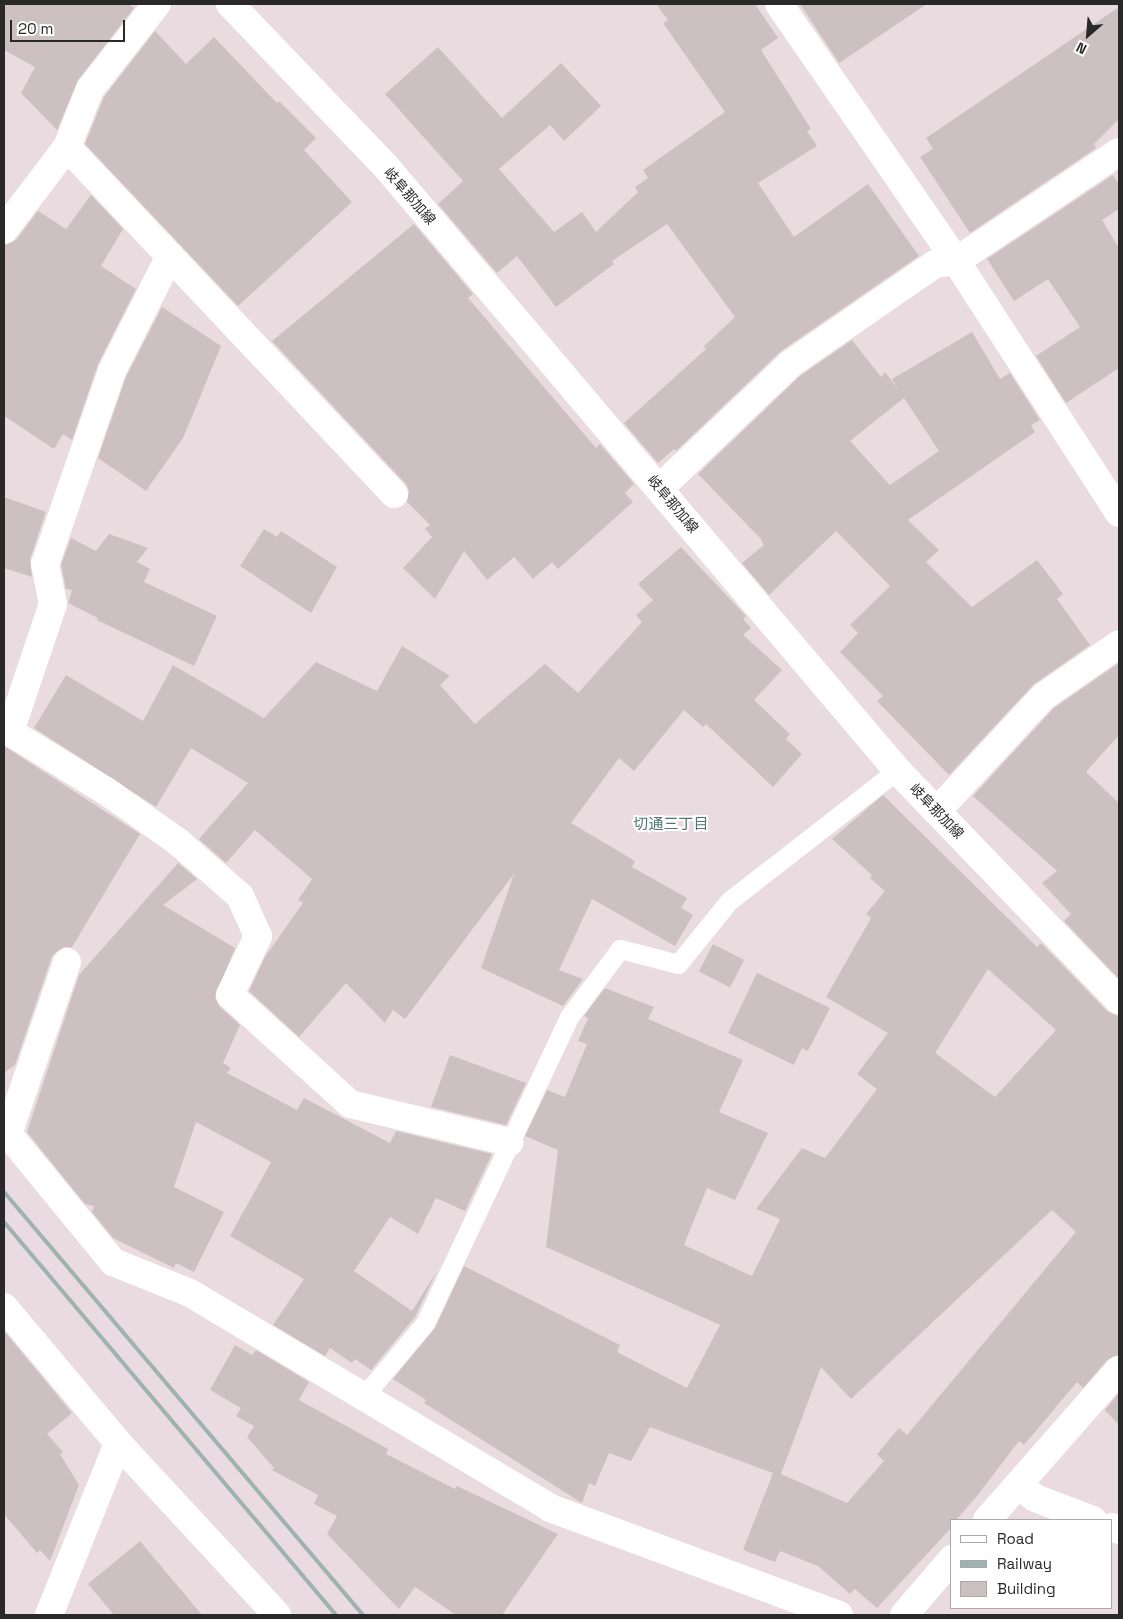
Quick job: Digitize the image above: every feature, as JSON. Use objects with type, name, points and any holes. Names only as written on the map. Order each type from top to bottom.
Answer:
[{"type":"street","points":[[4,230],[67,147],[90,89],[157,4]]},
{"type":"street","name":"岐阜那加線","points":[[230,4],[388,169],[897,770],[1119,1000]]},
{"type":"street","points":[[780,4],[956,261],[1119,513]]},
{"type":"street","points":[[67,147],[394,494]]},
{"type":"street","points":[[660,488],[790,364],[935,264],[956,261],[1119,152]]},
{"type":"street","points":[[170,256],[112,371],[45,564],[53,604],[10,732],[106,791],[177,841],[240,896],[258,936],[230,995],[350,1104],[510,1142]]},
{"type":"street","points":[[937,811],[1044,696],[1119,644]]},
{"type":"street","points":[[67,962],[8,1134],[113,1262],[190,1293],[550,1508],[839,1615]]},
{"type":"street","points":[[4,1307],[118,1443],[277,1615]]},
{"type":"street","points":[[988,1519],[1119,1370]]},
{"type":"street","points":[[50,1615],[118,1443]]},
{"type":"street","points":[[1018,1485],[1035,1498],[1091,1519]]},
{"type":"street","points":[[904,1615],[950,1562]]},
{"type":"lane","points":[[363,1398],[425,1323],[569,1017],[620,949],[678,964],[729,901],[897,770]]},
{"type":"building","points":[[4,4],[129,4],[134,8],[78,80],[57,130],[21,93],[35,67],[4,50]]},
{"type":"building","points":[[656,4],[755,4],[778,38],[761,50],[811,129],[807,131],[817,146],[758,183],[794,237],[868,184],[919,256],[781,351],[676,451],[674,449],[658,463],[624,423],[706,349],[704,346],[735,317],[667,224],[612,261],[614,264],[556,307],[517,256],[497,273],[438,204],[463,181],[385,94],[438,47],[502,118],[561,63],[601,106],[564,141],[550,125],[499,169],[554,232],[582,212],[596,232],[638,192],[635,187],[648,178],[643,170],[725,112],[663,23],[668,20]]},
{"type":"building","points":[[800,4],[927,4],[839,63]]},
{"type":"building","points":[[1119,7],[1119,119],[1094,144],[1096,148],[970,233],[920,157],[933,149],[926,138]]},
{"type":"building","points":[[155,31],[186,64],[214,37],[277,103],[279,101],[316,138],[304,150],[352,202],[238,306],[85,144],[104,97]]},
{"type":"building","points":[[1113,175],[1119,185],[1119,209],[1102,220],[1119,248],[1119,368],[1066,403],[1036,356],[1080,327],[1048,279],[1014,301],[987,259]]},
{"type":"building","points":[[91,195],[123,229],[101,266],[136,289],[98,364],[72,440],[63,434],[54,449],[4,416],[4,245],[16,240],[38,211],[66,229]]},
{"type":"building","points":[[414,224],[473,294],[468,298],[596,448],[600,444],[634,484],[625,493],[633,502],[558,569],[552,562],[533,579],[514,557],[487,580],[464,551],[435,599],[403,568],[432,537],[425,529],[430,525],[407,502],[409,491],[406,484],[272,341]]},
{"type":"building","points":[[162,307],[221,346],[183,438],[146,491],[98,458],[126,377]]},
{"type":"building","points":[[972,332],[1000,379],[1010,373],[1040,420],[1031,425],[1035,432],[908,520],[939,550],[926,562],[972,607],[1037,560],[1063,594],[1057,599],[1090,645],[1033,685],[949,775],[877,701],[883,696],[840,652],[858,633],[850,625],[890,586],[836,531],[769,595],[742,563],[764,545],[760,538],[698,474],[800,376],[852,340],[881,377],[885,372],[898,389],[892,379]],"holes":[[[904,398],[939,451],[890,485],[850,441]]]},
{"type":"building","points":[[4,497],[46,512],[30,559],[32,577],[4,568]]},
{"type":"building","points":[[264,529],[277,537],[281,531],[337,567],[311,613],[240,566]]},
{"type":"building","points":[[109,534],[148,548],[137,562],[150,569],[144,582],[217,616],[194,666],[97,620],[98,618],[68,603],[72,590],[66,589],[61,565],[71,538],[96,551]]},
{"type":"building","points":[[681,547],[746,616],[743,619],[751,628],[743,635],[782,670],[754,700],[790,734],[786,739],[802,754],[773,787],[706,724],[703,727],[684,710],[634,771],[619,758],[571,823],[635,861],[632,867],[687,898],[681,908],[693,915],[675,946],[592,899],[559,970],[583,979],[563,1006],[481,968],[514,874],[405,1019],[393,1010],[385,1023],[346,983],[299,1037],[249,991],[265,957],[303,903],[298,900],[312,879],[255,830],[226,863],[199,839],[248,783],[191,748],[156,807],[34,728],[66,675],[143,721],[173,665],[264,718],[316,662],[377,691],[402,646],[450,676],[440,685],[475,724],[545,664],[578,693],[642,622],[636,615],[653,600],[638,584]]},
{"type":"building","points":[[1119,663],[1119,735],[1086,772],[1119,803],[1119,979],[1064,921],[1071,914],[1042,883],[1057,871],[973,796],[1054,708]]},
{"type":"building","points":[[4,746],[140,834],[72,947],[64,947],[52,956],[15,1065],[4,1073]]},
{"type":"building","points":[[883,795],[1037,947],[1041,943],[1108,1012],[1119,1016],[1119,1355],[1107,1360],[1083,1388],[1077,1382],[1024,1445],[1019,1441],[957,1519],[950,1519],[950,1529],[877,1608],[855,1589],[850,1594],[818,1566],[780,1551],[775,1562],[743,1550],[773,1473],[650,1427],[631,1461],[609,1453],[595,1486],[589,1483],[582,1503],[424,1403],[426,1400],[393,1379],[435,1328],[464,1266],[620,1345],[617,1352],[687,1388],[720,1325],[546,1247],[558,1150],[525,1136],[547,1090],[565,1097],[587,1044],[578,1041],[588,1018],[584,1016],[605,988],[654,1007],[648,1019],[743,1060],[719,1112],[768,1133],[735,1200],[707,1188],[684,1245],[752,1276],[780,1219],[756,1209],[802,1148],[825,1158],[877,1089],[857,1074],[888,1033],[826,997],[871,918],[866,914],[885,891],[870,878],[872,875],[832,839]],"holes":[[[988,969],[1056,1030],[995,1097],[935,1053]],[[1052,1210],[1076,1232],[907,1435],[899,1428],[877,1454],[884,1461],[847,1503],[781,1474],[821,1367],[851,1399]]]},
{"type":"building","points":[[178,863],[197,879],[163,905],[235,948],[215,997],[220,1007],[240,1025],[223,1063],[231,1068],[227,1073],[297,1110],[304,1098],[390,1143],[396,1131],[492,1154],[465,1211],[436,1198],[418,1234],[390,1217],[354,1271],[412,1311],[437,1271],[415,1317],[371,1370],[355,1359],[352,1363],[330,1348],[325,1356],[273,1325],[304,1279],[230,1236],[271,1162],[196,1122],[174,1187],[224,1212],[194,1272],[176,1263],[174,1268],[113,1238],[92,1212],[94,1206],[85,1204],[27,1132],[79,975]]},
{"type":"building","points":[[713,944],[744,960],[730,988],[699,972]]},
{"type":"building","points":[[757,973],[830,1008],[808,1051],[802,1048],[794,1065],[728,1033]]},
{"type":"building","points":[[450,1055],[526,1083],[506,1125],[431,1107]]},
{"type":"building","points":[[4,1331],[72,1413],[47,1434],[63,1452],[60,1454],[79,1485],[50,1561],[40,1550],[37,1553],[4,1514]]},
{"type":"building","points":[[235,1345],[252,1355],[256,1350],[309,1382],[299,1400],[388,1449],[386,1454],[455,1489],[457,1486],[558,1534],[502,1615],[456,1615],[415,1587],[399,1609],[327,1534],[337,1516],[314,1504],[318,1495],[272,1470],[274,1468],[247,1437],[254,1426],[236,1416],[241,1408],[210,1390]]},
{"type":"building","points":[[1119,1393],[1119,1425],[1105,1410]]},
{"type":"building","points":[[140,1541],[202,1615],[114,1615],[88,1584]]},
{"type":"railway","points":[[4,1192],[363,1615]]},
{"type":"railway","points":[[4,1222],[336,1615]]},
{"type":"district","name":"切通三丁目","points":[[671,824]]}]
